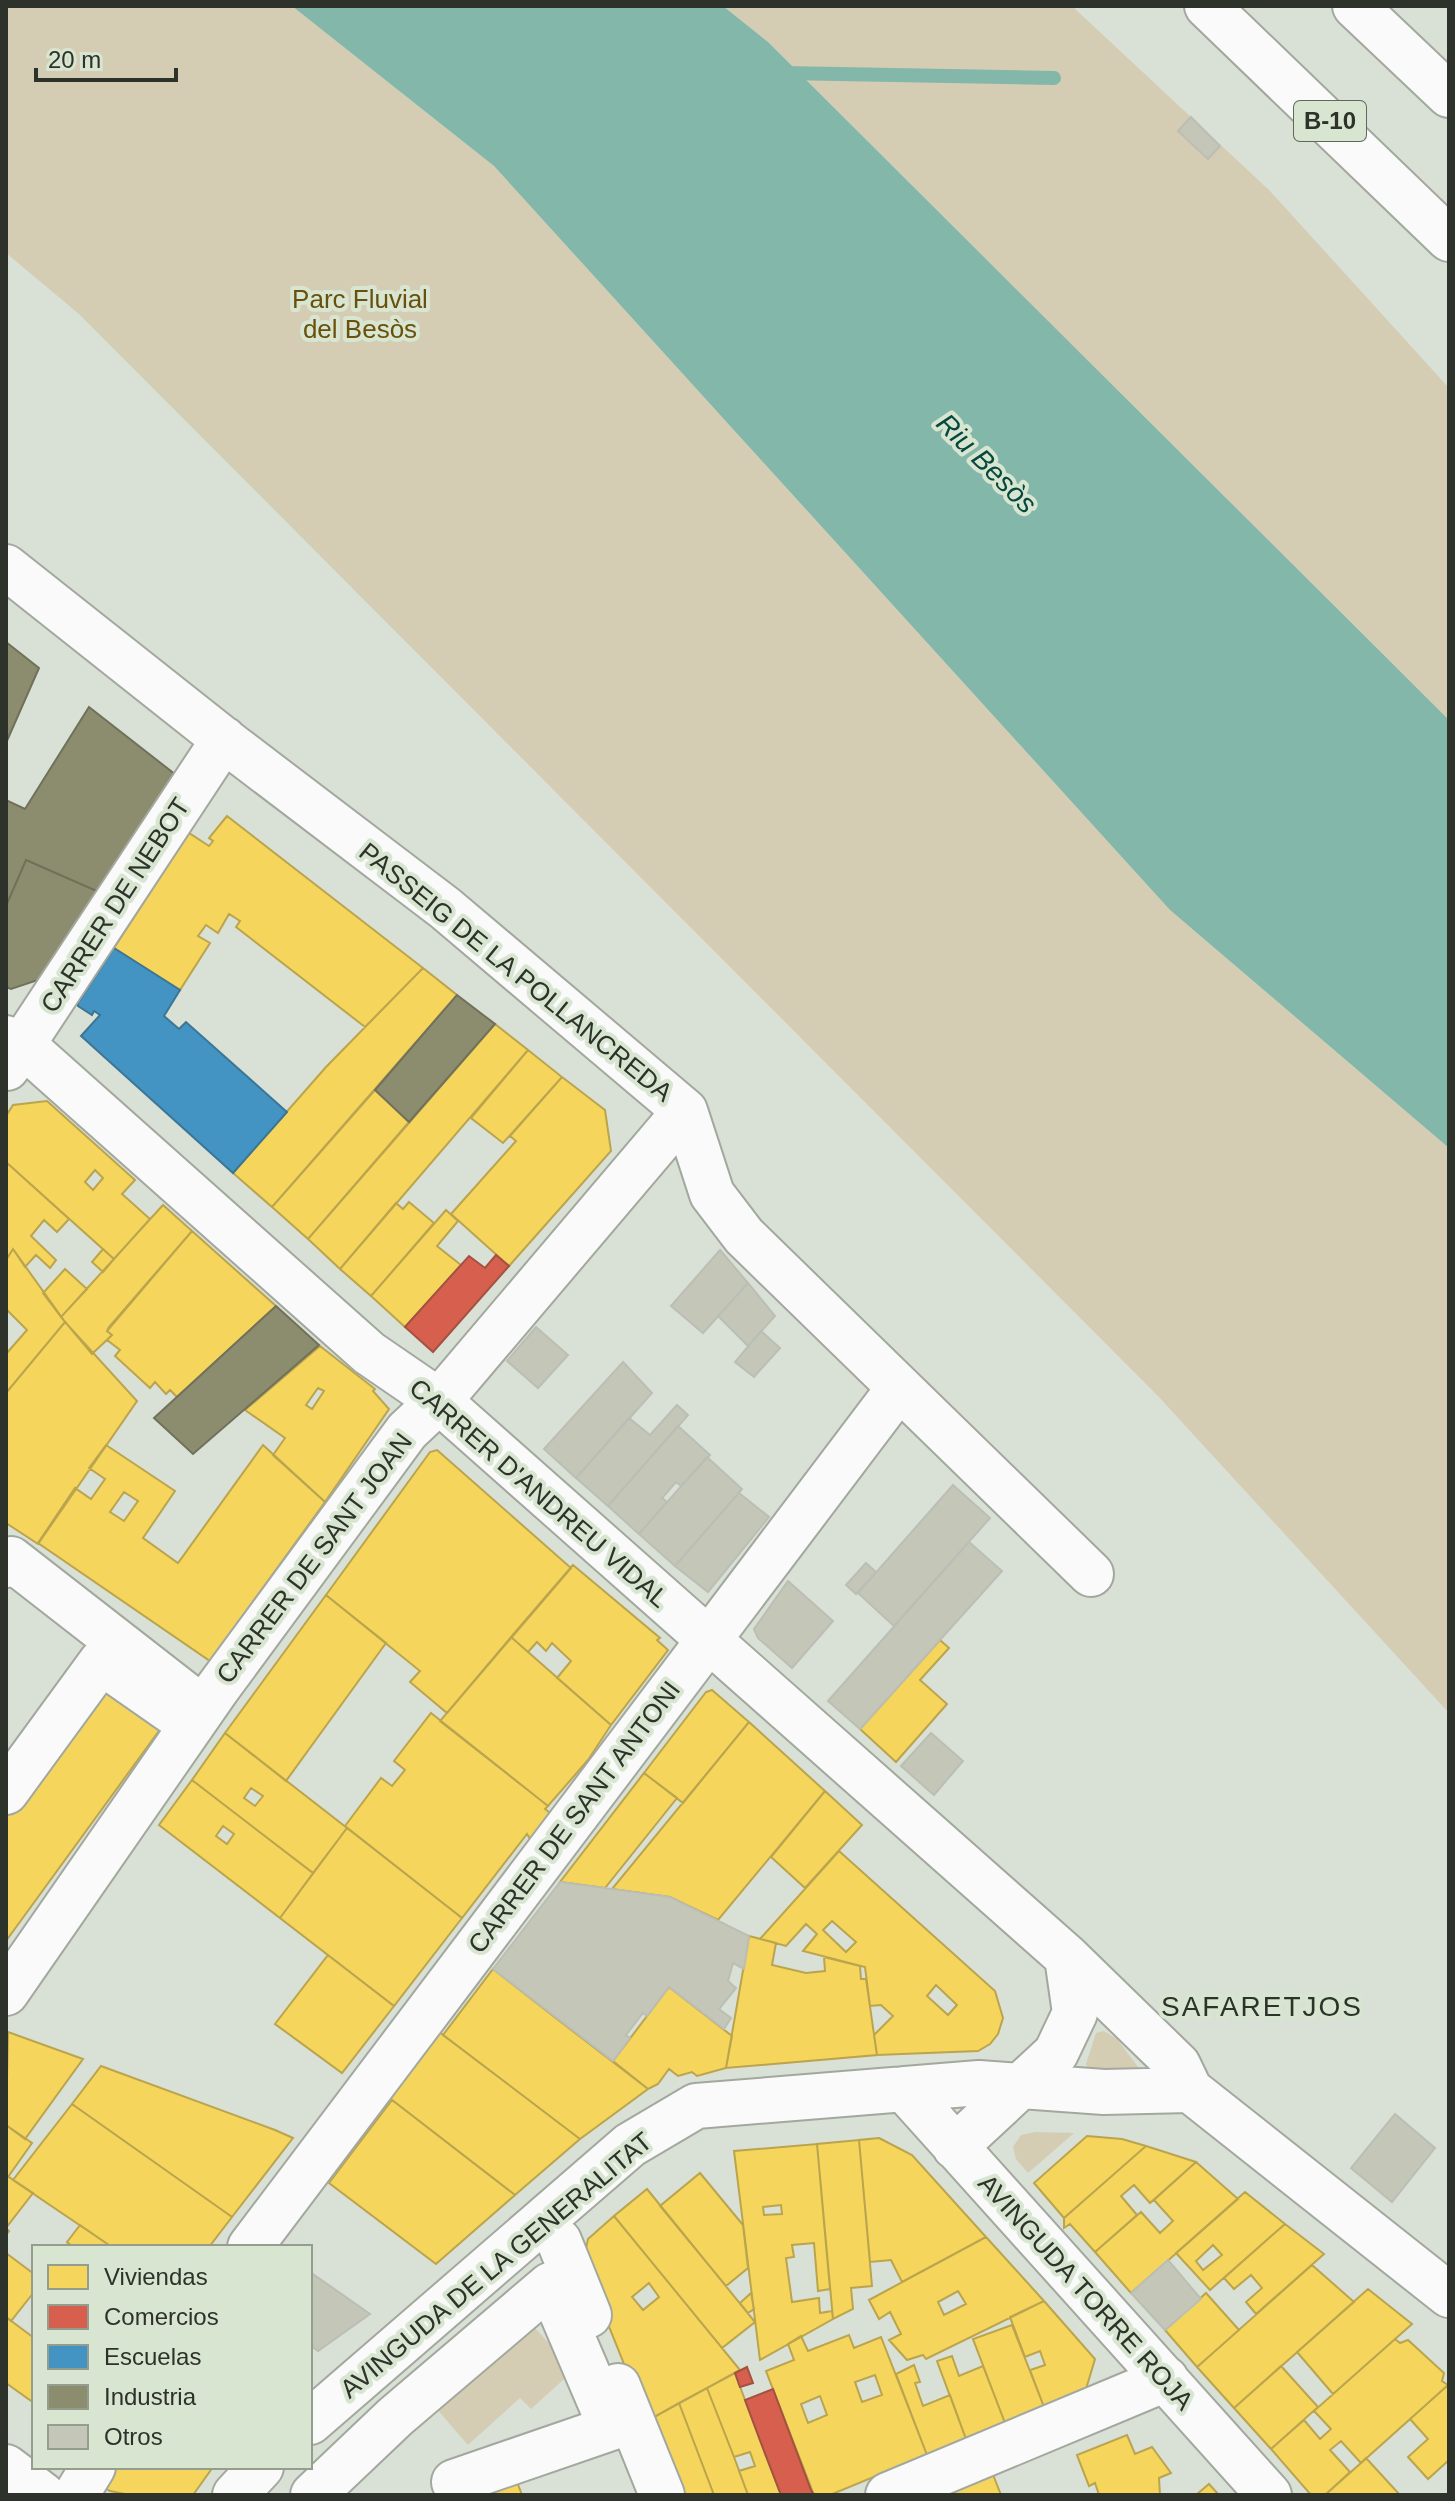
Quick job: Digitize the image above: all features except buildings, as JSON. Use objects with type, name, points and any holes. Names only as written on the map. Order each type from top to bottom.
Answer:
[{"type":"main road","name":"B-10","points":[[1207,6],[1348,138],[1449,239]]},
{"type":"main road","points":[[1355,6],[1449,95]]},
{"type":"main road","name":"PASSEIG DE LA POLLANCREDA","points":[[6,567],[445,908],[685,1111],[712,1194],[744,1236],[1091,1574]]},
{"type":"main road","name":"CARRER DE NEBOT","points":[[12,1051],[224,739]]},
{"type":"main road","name":"CARRER D'ANDREU VIDAL","points":[[12,1051],[369,1353],[439,1401],[1067,1957],[1178,2065],[1190,2090]]},
{"type":"main road","name":"CARRER DE SANT JOAN","points":[[6,1993],[217,1689],[407,1431],[439,1401],[685,1111]]},
{"type":"main road","name":"CARRER DE SANT ANTONI","points":[[251,2245],[299,2178],[899,1388]]},
{"type":"main road","points":[[6,1535],[217,1689]]},
{"type":"main road","points":[[6,1565],[11,1559],[187,1696],[174,1713],[101,1662],[6,1792]]},
{"type":"main road","points":[[955,2147],[1056,2053],[1075,2013],[1067,1957]]},
{"type":"main road","name":"AVINGUDA DE LA GENERALITAT","points":[[312,2420],[630,2145],[696,2106],[979,2083],[1104,2092],[1190,2090]]},
{"type":"main road","name":"AVINGUDA TORRE ROJA","points":[[904,2089],[1269,2495]]},
{"type":"main road","points":[[1190,2090],[1449,2295]]},
{"type":"main road","points":[[559,2241],[662,2495]]},
{"type":"main road","points":[[313,2495],[395,2417],[550,2285],[611,2428],[454,2482],[460,2495]]},
{"type":"main road","points":[[888,2495],[1166,2379]]},
{"type":"main road","points":[[6,2467],[43,2495]]},
{"type":"main road","points":[[76,2495],[92,2469]]},
{"type":"main road","points":[[235,2495],[259,2469]]},
{"type":"green space","name":"Parc Fluvial del Besòs","points":[[6,6],[292,6],[494,166],[1170,910],[1449,1148],[1449,1713],[1158,1396],[79,314],[6,253]]},
{"type":"green space","points":[[723,6],[1072,6],[1270,191],[1449,388],[1449,720],[768,42]]},
{"type":"green space","points":[[1104,2031],[1117,2039],[1144,2075],[1090,2071],[1086,2064],[1096,2033]]},
{"type":"green space","points":[[1035,2132],[1074,2133],[1028,2173],[1016,2159],[1013,2147],[1021,2135]]},
{"type":"green space","points":[[530,2322],[573,2371],[531,2409],[520,2398],[468,2445],[435,2407]]},
{"type":"water","name":"Riu Besòs","points":[[292,6],[723,6],[768,42],[1449,720],[1449,1148],[1170,910],[494,166]]},
{"type":"waterway","points":[[783,73],[1054,78]]},
{"type":"district","name":"SAFARETJOS","points":[[1262,2006]]}]
